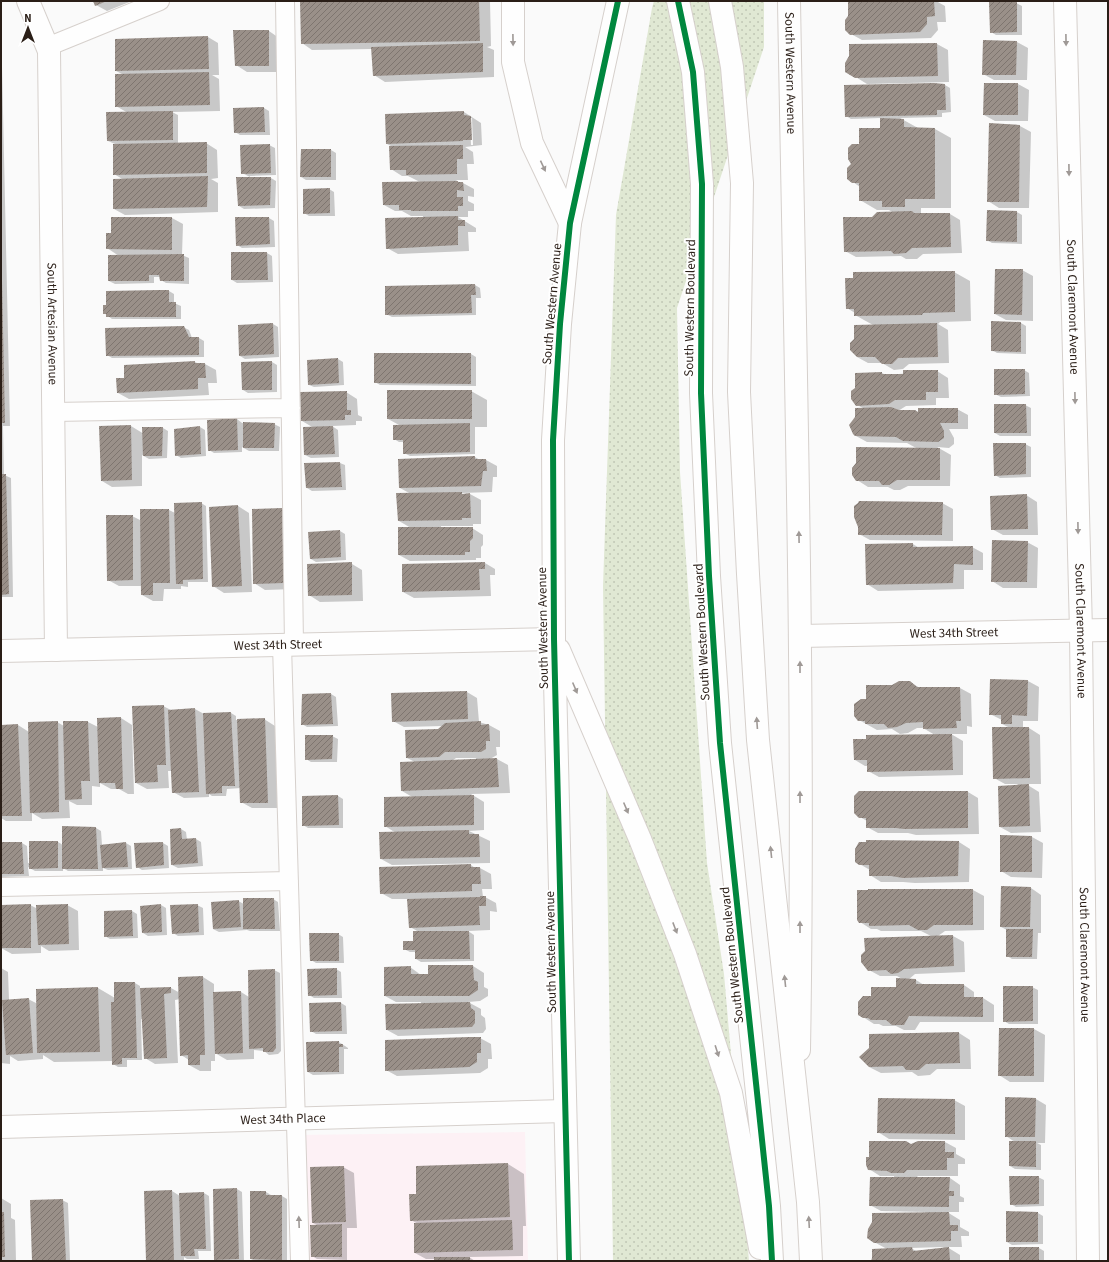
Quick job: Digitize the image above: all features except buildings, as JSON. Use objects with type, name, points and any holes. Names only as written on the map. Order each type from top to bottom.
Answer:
[{"type":"street","name":"South Artesian Avenue","points":[[28,1],[48,51],[56,650]]},
{"type":"street","points":[[513,1],[514,62],[532,143],[570,223]]},
{"type":"street","name":"South Western Avenue","points":[[569,1261],[554,639],[553,440],[560,324],[570,223],[618,1]]},
{"type":"street","name":"South Western Boulevard","points":[[678,1],[693,72],[702,184],[700,393],[709,576],[720,743],[769,1206],[772,1261]]},
{"type":"street","points":[[720,1],[732,67],[742,183],[739,392],[758,740],[808,1202],[811,1261]]},
{"type":"street","name":"South Western Avenue","points":[[789,1],[800,636],[800,964],[798,1106]]},
{"type":"street","name":"South Claremont Avenue","points":[[1065,1],[1080,631],[1088,1261]]},
{"type":"street","name":"West 34th Street","points":[[800,636],[1108,630]]},
{"type":"street","points":[[554,639],[640,839],[685,954],[731,1093],[763,1261]]},
{"type":"street","name":"West 34th Street","points":[[1,651],[554,639]]},
{"type":"street","name":"West 34th Place","points":[[1,1127],[566,1111]]},
{"type":"lane","points":[[47,46],[160,1]]},
{"type":"lane","points":[[285,1],[291,408],[288,645],[289,881],[300,1261]]},
{"type":"lane","points":[[53,412],[291,408]]},
{"type":"lane","points":[[1,887],[289,881]]},
{"type":"shaded area","points":[[525,1132],[528,1261],[299,1261],[297,1135]]},
{"type":"green space","points":[[654,1],[764,1],[764,47],[677,308],[680,472],[707,863],[724,974],[749,1261],[613,1261],[603,586],[616,215]]},
{"type":"cycle path","points":[[569,1261],[554,639],[553,440],[560,324],[570,223],[618,1]]},
{"type":"cycle path","points":[[678,1],[693,72],[702,184],[701,393],[709,576],[720,743],[769,1206],[772,1261]]}]
